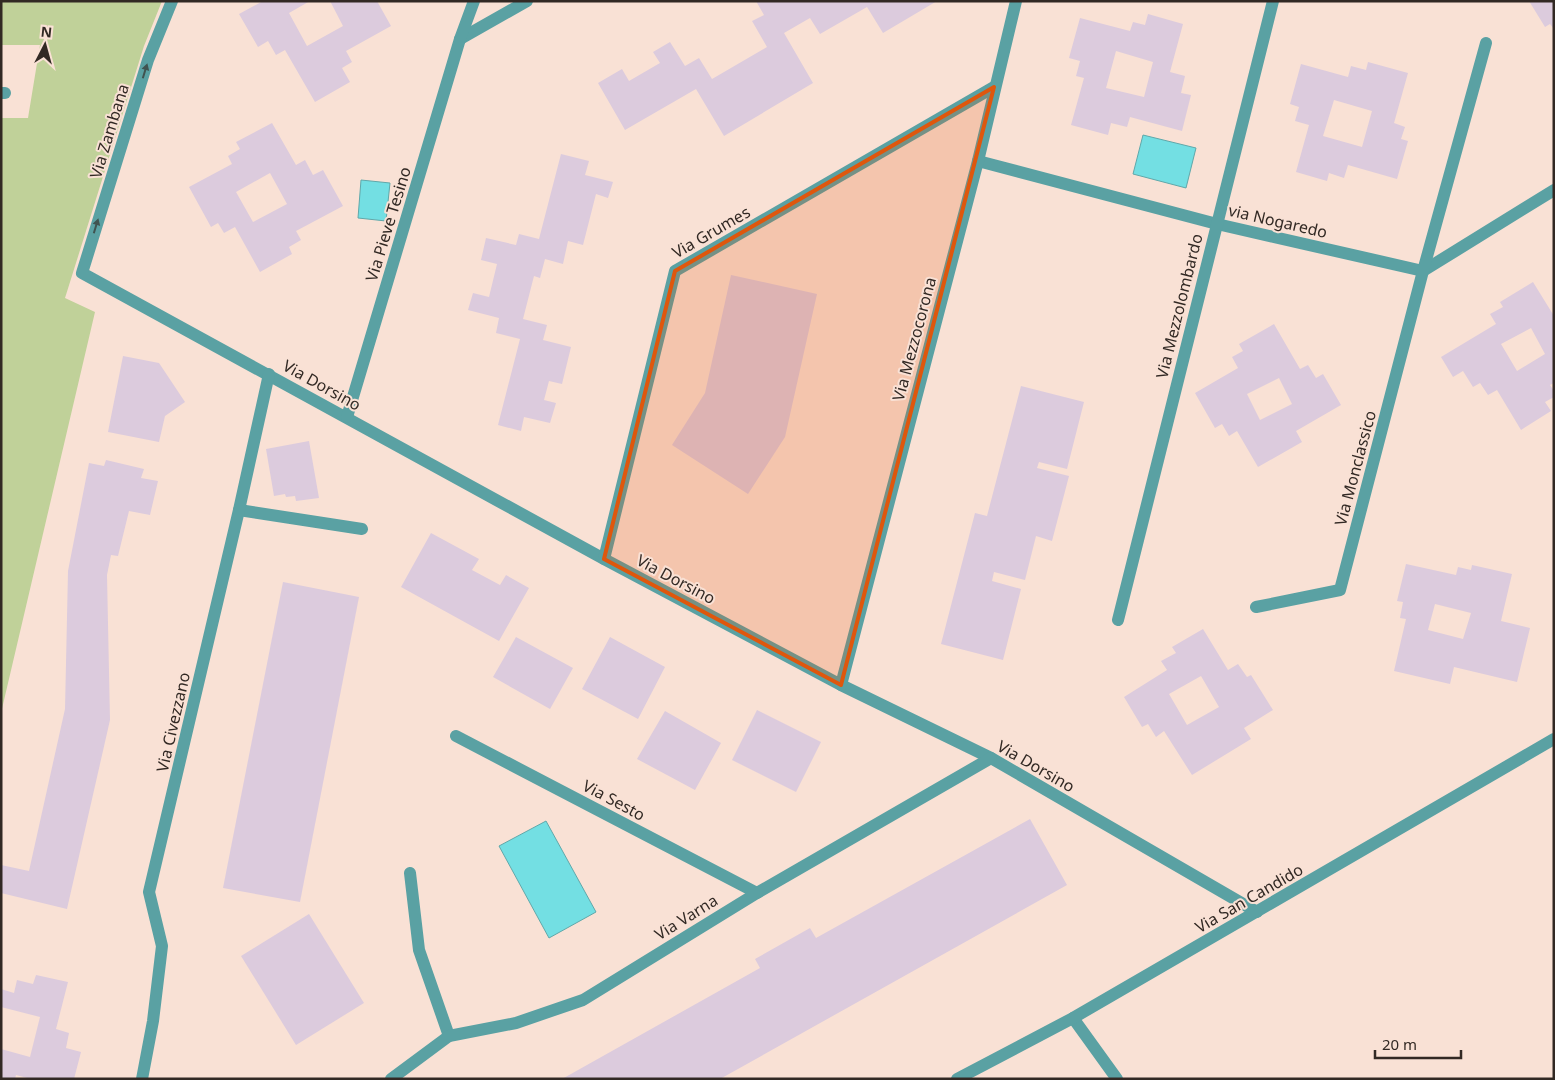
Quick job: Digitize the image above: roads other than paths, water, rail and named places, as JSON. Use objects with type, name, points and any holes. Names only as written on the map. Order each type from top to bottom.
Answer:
[{"type":"street","name":"Via Zambana","points":[[82,273],[148,60],[172,1]]},
{"type":"street","name":"Via Pieve Tesino","points":[[347,417],[460,39],[474,1]]},
{"type":"street","points":[[460,39],[527,1]]},
{"type":"street","name":"Via Mezzocorona","points":[[841,685],[978,161],[994,87],[1016,1]]},
{"type":"street","name":"Via Mezzolombardo","points":[[1118,620],[1273,1]]},
{"type":"street","points":[[1423,271],[1486,43]]},
{"type":"street","name":"Via Grumes","points":[[604,559],[675,271],[994,87]]},
{"type":"street","name":"via Nogaredo","points":[[978,161],[1217,224],[1423,271]]},
{"type":"street","points":[[1423,271],[1554,190]]},
{"type":"street","name":"Via Monclassico","points":[[1256,607],[1340,590],[1423,271]]},
{"type":"street","name":"Via Dorsino","points":[[82,273],[604,559],[841,685],[991,758],[1257,912]]},
{"type":"street","name":"Via Civezzano","points":[[142,1079],[153,1021],[162,946],[149,892],[269,374]]},
{"type":"street","points":[[239,510],[362,528]]},
{"type":"street","name":"Via Sesto","points":[[456,736],[757,893]]},
{"type":"street","name":"Via San Candido","points":[[957,1079],[1073,1018],[1554,739]]},
{"type":"street","name":"Via Varna","points":[[391,1079],[449,1036],[516,1023],[583,1000],[757,893],[991,758]]},
{"type":"street","points":[[410,873],[419,950],[449,1036]]},
{"type":"street","points":[[1073,1018],[1117,1079]]},
{"type":"water","points":[[1143,135],[1196,148],[1186,188],[1133,174]]},
{"type":"water","points":[[361,180],[390,183],[386,221],[358,218]]},
{"type":"water","points":[[546,821],[596,912],[549,938],[499,846]]}]
